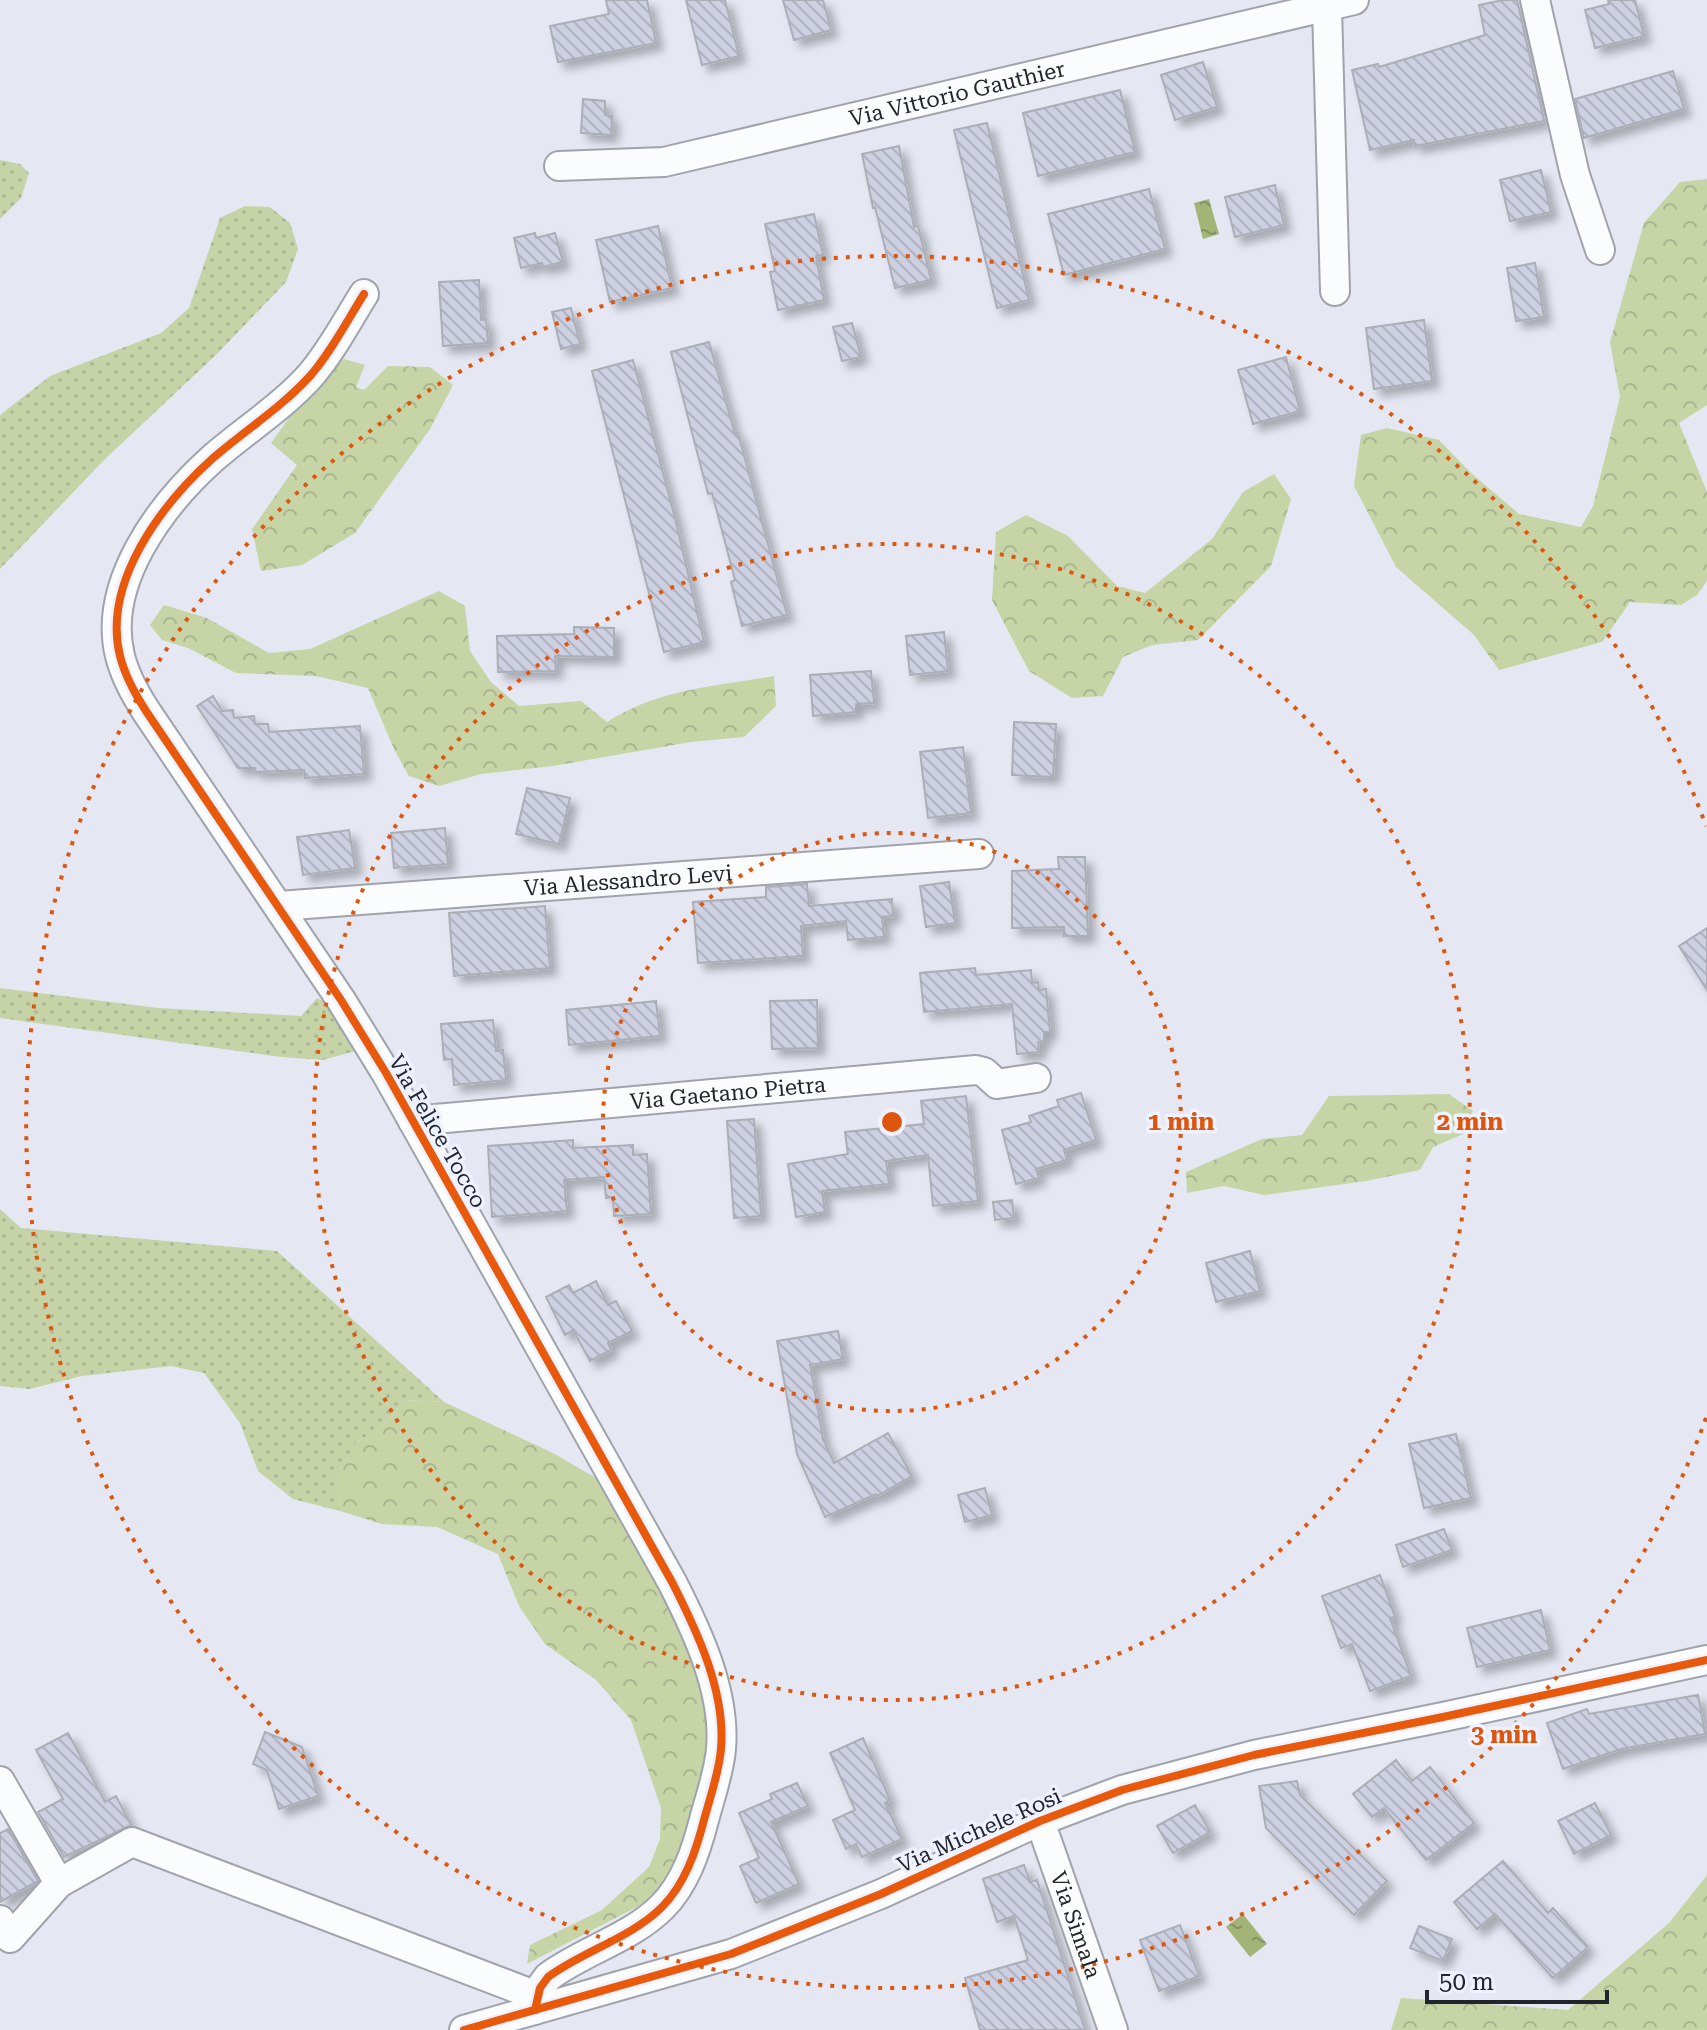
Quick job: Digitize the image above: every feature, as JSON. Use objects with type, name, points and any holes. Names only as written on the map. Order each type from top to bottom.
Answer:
[{"type":"street","points":[[1535,0],[1575,175],[1600,250]]},
{"type":"street","points":[[1335,291],[1340,4]]},
{"type":"street","name":"Via Vittorio Gauthier","points":[[559,166],[664,162],[1340,4]]},
{"type":"street","name":"Via Felice Tocco","points":[[364,294],[310,375],[212,459],[173,500],[142,546],[126,582],[118,612],[120,656],[134,692],[356,1023],[676,1591],[704,1654],[720,1715],[722,1741],[719,1766],[697,1846],[676,1890],[662,1907],[644,1921],[553,1974],[544,1982],[536,2003]]},
{"type":"street","name":"Via Alessandro Levi","points":[[279,906],[979,854]]},
{"type":"street","name":"Via Gaetano Pietra","points":[[413,1121],[976,1070],[984,1072],[995,1083],[1036,1078]]},
{"type":"street","name":"Via Michele Rosi","points":[[464,2030],[536,2003],[731,1954],[881,1894],[1040,1821],[1122,1790],[1254,1755],[1707,1660]]},
{"type":"street","points":[[0,1781],[59,1883]]},
{"type":"street","name":"Via Simala","points":[[1040,1821],[1113,2030]]},
{"type":"street","points":[[0,1920],[10,1938],[59,1883],[132,1842],[536,2003]]},
{"type":"shaded area","points":[[0,160],[20,164],[29,173],[21,198],[0,219]]},
{"type":"shaded area","points":[[245,206],[270,207],[290,223],[298,249],[286,282],[218,353],[104,460],[0,569],[0,415],[50,376],[161,333],[189,308],[220,218]]},
{"type":"shaded area","points":[[0,988],[158,1008],[301,1016],[317,998],[343,1011],[355,1051],[323,1060],[281,1057],[0,1018]]},
{"type":"shaded area","points":[[0,1209],[21,1228],[277,1251],[444,1402],[405,1400],[386,1423],[356,1443],[336,1481],[340,1511],[293,1499],[258,1471],[240,1423],[204,1373],[171,1366],[82,1376],[30,1389],[0,1386]]},
{"type":"green space","points":[[1707,179],[1707,405],[1679,423],[1707,492],[1707,581],[1697,595],[1681,605],[1630,602],[1602,642],[1499,670],[1474,635],[1396,567],[1354,486],[1361,435],[1387,428],[1439,440],[1471,473],[1519,514],[1581,527],[1593,506],[1620,397],[1610,342],[1644,223],[1680,182]]},
{"type":"green space","points":[[344,359],[365,365],[356,387],[364,390],[388,366],[430,367],[453,385],[430,429],[355,533],[302,565],[261,571],[252,529],[297,465],[271,443],[319,376]]},
{"type":"green space","points":[[1274,474],[1291,499],[1271,566],[1198,640],[1152,645],[1123,657],[1103,696],[1072,698],[1029,671],[992,600],[996,532],[1026,515],[1068,536],[1117,586],[1145,593],[1212,539],[1243,492]]},
{"type":"green space","points":[[439,591],[465,606],[470,651],[491,682],[519,706],[581,701],[607,722],[646,702],[667,696],[774,676],[776,706],[744,737],[691,742],[553,766],[481,774],[439,786],[409,776],[368,688],[316,676],[236,673],[188,648],[162,640],[150,625],[164,605],[207,618],[269,653],[310,649]]},
{"type":"green space","points":[[1449,1094],[1473,1111],[1463,1134],[1433,1147],[1420,1170],[1264,1195],[1224,1186],[1187,1193],[1186,1172],[1262,1139],[1302,1135],[1329,1096]]},
{"type":"green space","points":[[405,1400],[444,1402],[553,1453],[596,1478],[614,1494],[696,1641],[718,1744],[679,1871],[656,1897],[527,1964],[530,1945],[602,1910],[649,1867],[660,1839],[661,1808],[631,1720],[596,1680],[545,1644],[519,1606],[498,1554],[437,1527],[382,1524],[340,1511],[336,1481],[356,1443],[386,1423]]},
{"type":"green space","points":[[1707,1875],[1707,2030],[1391,2030],[1401,1998],[1568,2010],[1669,1923]]},
{"type":"water","points":[[1209,199],[1219,234],[1203,239],[1194,203]]},
{"type":"water","points":[[1243,1914],[1267,1944],[1250,1957],[1226,1927]]},
{"type":"building","points":[[606,0],[647,0],[656,43],[558,62],[550,26],[609,14]]},
{"type":"building","points":[[686,0],[725,0],[739,56],[702,65]]},
{"type":"building","points":[[783,0],[823,0],[831,30],[794,40]]},
{"type":"building","points":[[1517,0],[1544,121],[1415,146],[1414,140],[1370,150],[1352,70],[1378,64],[1379,67],[1485,35],[1479,5]]},
{"type":"building","points":[[1608,0],[1635,0],[1644,36],[1595,48],[1585,10],[1609,4]]},
{"type":"building","points":[[1203,62],[1217,107],[1175,120],[1161,75]]},
{"type":"building","points":[[1673,71],[1684,109],[1584,138],[1575,99]]},
{"type":"building","points":[[1120,90],[1135,152],[1038,176],[1023,113]]},
{"type":"building","points":[[583,99],[605,101],[605,115],[612,116],[611,135],[581,133]]},
{"type":"building","points":[[987,123],[1029,300],[997,308],[954,130]]},
{"type":"building","points":[[899,146],[914,227],[918,226],[931,280],[895,288],[862,154]]},
{"type":"building","points":[[1541,170],[1551,212],[1510,221],[1500,180]]},
{"type":"building","points":[[1275,185],[1284,225],[1235,237],[1225,197]]},
{"type":"building","points":[[1149,189],[1165,249],[1064,275],[1048,214]]},
{"type":"building","points":[[814,214],[823,255],[816,256],[824,300],[778,310],[770,272],[775,271],[765,224]]},
{"type":"building","points":[[658,226],[672,288],[610,302],[596,240]]},
{"type":"building","points":[[535,233],[536,238],[555,233],[563,262],[521,268],[514,238]]},
{"type":"building","points":[[1535,263],[1544,317],[1516,321],[1507,268]]},
{"type":"building","points":[[479,280],[481,320],[486,320],[488,343],[443,346],[439,282]]},
{"type":"building","points":[[571,308],[580,344],[561,349],[552,312]]},
{"type":"building","points":[[1424,320],[1432,381],[1374,389],[1366,328]]},
{"type":"building","points":[[852,323],[861,357],[842,361],[833,327]]},
{"type":"building","points":[[709,342],[735,434],[738,433],[787,615],[742,626],[731,582],[735,580],[712,493],[708,494],[671,352]]},
{"type":"building","points":[[1286,357],[1300,411],[1253,424],[1238,370]]},
{"type":"building","points":[[633,360],[704,642],[664,652],[592,371]]},
{"type":"building","points":[[574,627],[614,628],[614,657],[555,656],[556,671],[498,672],[497,636],[574,634]]},
{"type":"building","points":[[944,632],[948,671],[910,675],[906,636]]},
{"type":"building","points":[[871,671],[874,703],[856,704],[856,712],[813,716],[810,675]]},
{"type":"building","points":[[213,696],[222,711],[233,710],[234,718],[254,716],[255,724],[268,724],[269,732],[360,726],[364,774],[305,778],[304,770],[256,772],[255,768],[238,768],[197,706]]},
{"type":"building","points":[[1014,722],[1056,724],[1053,777],[1012,775]]},
{"type":"building","points":[[963,747],[971,813],[928,818],[920,752]]},
{"type":"building","points":[[527,788],[570,798],[559,844],[516,834]]},
{"type":"building","points":[[445,828],[448,864],[394,868],[391,833]]},
{"type":"building","points":[[349,830],[355,868],[303,875],[297,837]]},
{"type":"building","points":[[1058,857],[1085,857],[1088,936],[1064,936],[1064,927],[1012,928],[1012,871],[1059,869]]},
{"type":"building","points":[[949,882],[955,923],[926,927],[920,886]]},
{"type":"building","points":[[807,884],[809,906],[892,899],[893,916],[882,917],[884,937],[848,940],[846,921],[801,926],[803,956],[698,963],[693,902],[766,897],[766,887]]},
{"type":"building","points":[[545,906],[550,968],[454,976],[449,913]]},
{"type":"building","points":[[1707,928],[1707,990],[1679,946]]},
{"type":"building","points":[[975,968],[976,975],[1031,970],[1032,983],[1038,982],[1039,990],[1046,989],[1050,1032],[1044,1032],[1044,1041],[1038,1042],[1039,1052],[1017,1054],[1012,1004],[924,1012],[920,973]]},
{"type":"building","points":[[817,1000],[818,1048],[772,1049],[770,1001]]},
{"type":"building","points":[[656,1001],[660,1036],[569,1045],[566,1010]]},
{"type":"building","points":[[493,1020],[496,1051],[503,1050],[506,1080],[454,1085],[452,1059],[444,1060],[441,1024]]},
{"type":"building","points":[[1081,1093],[1096,1140],[1064,1150],[1067,1160],[1036,1169],[1039,1178],[1016,1184],[1002,1130],[1031,1122],[1029,1116],[1059,1106],[1057,1100]]},
{"type":"building","points":[[966,1096],[978,1201],[933,1206],[928,1155],[886,1161],[889,1184],[822,1191],[825,1212],[796,1217],[788,1164],[848,1154],[845,1132],[924,1124],[921,1101]]},
{"type":"building","points":[[754,1119],[761,1216],[734,1218],[727,1121]]},
{"type":"building","points":[[573,1140],[573,1148],[633,1145],[633,1155],[647,1154],[651,1214],[614,1216],[613,1197],[606,1198],[604,1177],[564,1180],[567,1211],[492,1217],[488,1146]]},
{"type":"building","points":[[1012,1200],[1014,1218],[995,1220],[993,1202]]},
{"type":"building","points":[[1250,1251],[1260,1291],[1216,1302],[1206,1263]]},
{"type":"building","points":[[596,1281],[608,1305],[616,1301],[632,1331],[608,1343],[611,1350],[590,1361],[573,1330],[565,1335],[546,1297],[569,1285],[573,1293]]},
{"type":"building","points":[[838,1331],[843,1359],[810,1365],[823,1439],[834,1463],[888,1433],[912,1476],[877,1496],[825,1517],[797,1454],[777,1341]]},
{"type":"building","points":[[1456,1434],[1471,1498],[1424,1508],[1409,1444]]},
{"type":"building","points":[[985,1488],[992,1515],[965,1522],[958,1495]]},
{"type":"building","points":[[1444,1529],[1452,1550],[1403,1567],[1396,1545]]},
{"type":"building","points":[[1380,1575],[1395,1617],[1390,1618],[1411,1676],[1370,1691],[1352,1644],[1341,1648],[1322,1596]]},
{"type":"building","points":[[1541,1610],[1550,1650],[1477,1667],[1467,1628]]},
{"type":"building","points":[[1698,1695],[1705,1734],[1621,1749],[1563,1769],[1547,1723],[1587,1709],[1589,1714]]},
{"type":"building","points":[[265,1732],[302,1747],[318,1796],[279,1809],[267,1770],[253,1764]]},
{"type":"building","points":[[68,1733],[105,1802],[116,1796],[131,1825],[64,1857],[38,1812],[63,1799],[36,1750]]},
{"type":"building","points":[[863,1738],[890,1800],[885,1803],[902,1839],[862,1857],[856,1844],[846,1849],[833,1820],[855,1810],[830,1753]]},
{"type":"building","points":[[1396,1760],[1412,1781],[1430,1767],[1474,1823],[1426,1860],[1384,1808],[1372,1817],[1353,1794]]},
{"type":"building","points":[[1297,1781],[1300,1795],[1387,1881],[1354,1915],[1266,1828],[1259,1786]]},
{"type":"building","points":[[797,1783],[808,1806],[771,1822],[799,1884],[756,1903],[740,1866],[759,1858],[739,1813],[772,1799],[770,1794]]},
{"type":"building","points":[[1595,1803],[1611,1835],[1574,1854],[1558,1821]]},
{"type":"building","points":[[1195,1805],[1210,1832],[1173,1853],[1157,1826]]},
{"type":"building","points":[[8,1829],[38,1881],[0,1902],[0,1833]]},
{"type":"building","points":[[1503,1861],[1548,1913],[1553,1908],[1588,1947],[1553,1978],[1495,1914],[1477,1929],[1454,1902]]},
{"type":"building","points":[[1024,1865],[1030,1882],[1037,1880],[1085,2030],[980,2030],[965,1978],[1028,1960],[1014,1916],[997,1922],[983,1879]]},
{"type":"building","points":[[1180,1925],[1199,1976],[1159,1991],[1140,1940]]},
{"type":"building","points":[[1419,1926],[1452,1939],[1443,1961],[1410,1948]]},
{"type":"cycle path","points":[[364,294],[332,347],[310,376],[275,409],[212,459],[156,522],[128,574],[120,601],[117,628],[122,663],[138,698],[341,1000],[386,1073],[672,1582],[708,1662],[719,1706],[721,1749],[714,1785],[689,1866],[670,1898],[650,1918],[548,1977],[540,1988],[535,2010]]},
{"type":"cycle path","points":[[464,2030],[731,1954],[881,1894],[1040,1821],[1122,1790],[1254,1755],[1707,1660]]}]
